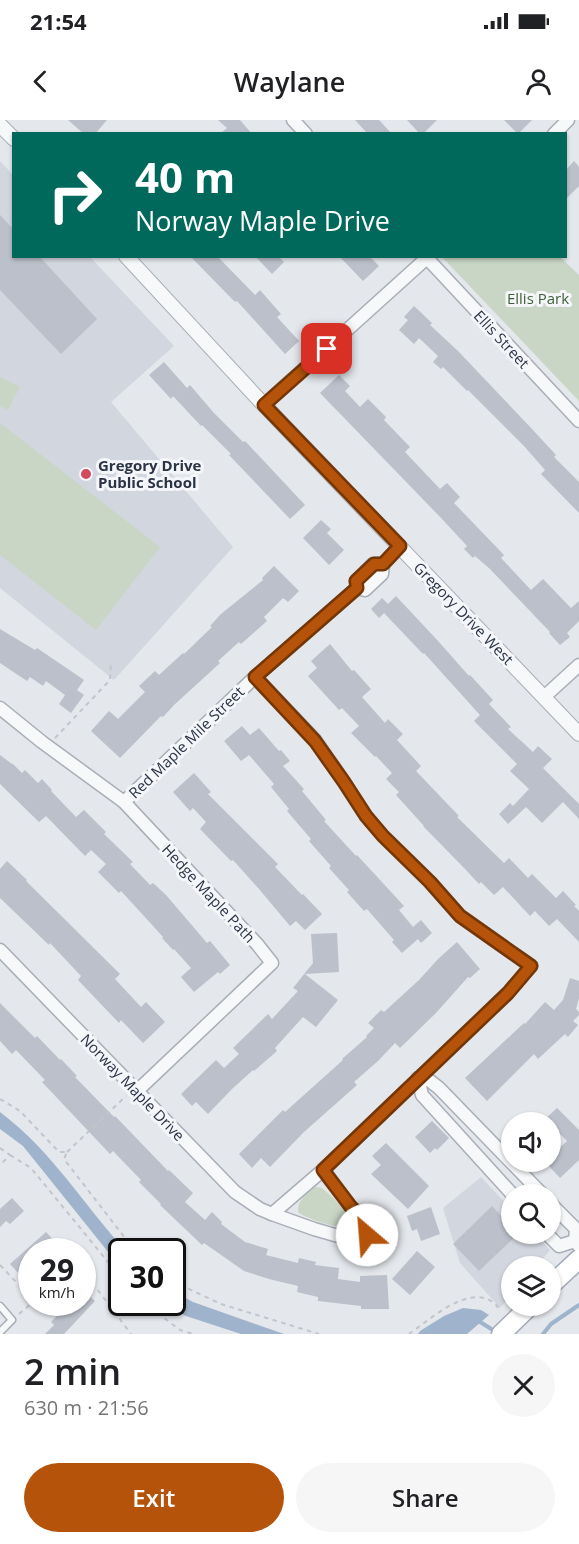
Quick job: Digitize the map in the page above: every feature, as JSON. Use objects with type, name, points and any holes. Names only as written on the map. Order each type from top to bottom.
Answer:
[{"type":"main road","points":[[561,1271],[578,1248]]},
{"type":"main road","points":[[506,1330],[520,1316]]},
{"type":"street","points":[[293,120],[304,132]]},
{"type":"street","points":[[556,132],[568,120]]},
{"type":"street","points":[[0,125],[12,137]]},
{"type":"street","name":"Gregory Drive West","points":[[128,258],[264,405],[579,734]]},
{"type":"street","points":[[264,405],[426,258]]},
{"type":"street","name":"Ellis Street","points":[[428,258],[579,421]]},
{"type":"street","name":"Red Maple Mile Street","points":[[124,802],[255,677],[357,588],[364,590],[382,574],[383,564],[400,546]]},
{"type":"street","points":[[544,697],[579,665]]},
{"type":"street","points":[[255,677],[315,741],[366,816],[383,836],[430,882],[460,916],[531,966],[508,993],[323,1170],[272,1214]]},
{"type":"street","name":"Hedge Maple Path","points":[[0,708],[47,746],[124,802],[257,944],[272,963],[136,1090]]},
{"type":"street","name":"Norway Maple Drive","points":[[0,950],[235,1192],[260,1209],[314,1229],[352,1240],[367,1235],[363,1218],[351,1207],[323,1170]]},
{"type":"street","points":[[418,1078],[430,1080],[439,1088],[532,1184]]},
{"type":"street","points":[[418,1078],[422,1095],[503,1184]]},
{"type":"street","points":[[556,1244],[578,1248],[576,1229],[561,1214]]},
{"type":"lane","points":[[0,1306],[12,1320],[0,1332]]},
{"type":"path","points":[[47,746],[110,680],[111,661]]},
{"type":"path","points":[[125,1238],[64,1159],[67,1152],[136,1090]]},
{"type":"path","points":[[0,1099],[20,1111],[59,1152],[67,1152]]},
{"type":"path","points":[[0,1148],[31,1168],[108,1262]]},
{"type":"path","points":[[0,1165],[10,1155]]},
{"type":"path","points":[[0,1265],[18,1285]]},
{"type":"path","points":[[96,1288],[131,1334]]},
{"type":"path","points":[[186,1288],[221,1304],[319,1334]]},
{"type":"path","points":[[410,1334],[447,1307],[468,1298],[488,1298],[495,1302],[500,1310]]},
{"type":"path","points":[[12,1320],[18,1314]]},
{"type":"path","points":[[162,1316],[180,1329],[193,1334]]},
{"type":"shaded area","name":"Gregory Drive Public School","points":[[0,161],[12,174],[12,258],[91,258],[174,346],[111,402],[233,547],[114,680],[0,588]]},
{"type":"shaded area","points":[[481,1177],[501,1198],[501,1244],[544,1244],[550,1250],[545,1256],[501,1256],[500,1308],[460,1263],[443,1208]]},
{"type":"green space","name":"Ellis Park","points":[[443,258],[561,258],[579,275],[579,401]]},
{"type":"green space","points":[[0,377],[20,387],[8,410],[0,406]]},
{"type":"green space","points":[[0,423],[160,547],[96,630],[0,555]]},
{"type":"green space","points":[[315,1187],[323,1189],[345,1211],[349,1219],[345,1226],[321,1223],[299,1213],[300,1202]]},
{"type":"water","points":[[0,1112],[19,1127],[52,1161],[114,1238],[108,1238],[108,1252],[23,1146],[0,1129]]},
{"type":"water","points":[[186,1298],[284,1334],[241,1334],[186,1316]]},
{"type":"water","points":[[463,1308],[481,1310],[489,1315],[467,1334],[418,1334],[444,1316]]},
{"type":"building","points":[[68,120],[107,120],[97,132],[82,132]]},
{"type":"building","points":[[218,120],[240,120],[250,132],[222,132],[227,128]]},
{"type":"building","points":[[355,120],[379,120],[390,132],[366,132]]},
{"type":"building","points":[[407,120],[437,120],[425,132],[418,132]]},
{"type":"building","points":[[504,120],[532,120],[520,132],[516,132]]},
{"type":"building","points":[[574,161],[579,167],[579,186],[567,198],[567,169]]},
{"type":"building","points":[[0,215],[12,228],[12,258],[41,258],[97,319],[61,354],[0,290]]},
{"type":"building","points":[[192,258],[219,258],[255,295],[260,290],[281,314],[277,317],[299,341],[285,354],[237,301],[235,302]]},
{"type":"building","points":[[257,258],[280,258],[284,262],[272,274]]},
{"type":"building","points":[[341,258],[371,258],[379,266],[363,281]]},
{"type":"building","points":[[414,306],[532,429],[556,455],[554,457],[579,482],[579,513],[541,474],[545,470],[524,446],[468,390],[443,367],[441,369],[433,362],[438,356],[419,338],[414,344],[399,330],[408,320],[404,317]]},
{"type":"building","points":[[164,362],[187,388],[190,385],[214,413],[243,442],[245,441],[305,505],[290,519],[229,455],[231,454],[173,396],[171,399],[149,375]]},
{"type":"building","points":[[339,375],[350,386],[345,391],[360,407],[368,399],[386,417],[384,420],[410,447],[405,452],[440,489],[447,483],[460,497],[454,503],[504,555],[501,558],[531,590],[543,579],[571,608],[579,601],[579,621],[567,633],[570,637],[560,645],[490,569],[464,549],[467,546],[443,520],[320,393]]},
{"type":"building","points":[[321,520],[331,529],[327,533],[344,550],[329,565],[303,538]]},
{"type":"building","points":[[274,566],[299,591],[288,602],[283,598],[264,617],[267,621],[218,661],[220,663],[163,717],[161,716],[120,758],[91,731],[109,711],[118,719],[145,692],[139,686],[155,671],[159,675],[184,654],[212,627],[210,626],[221,614],[263,580],[262,578]]},
{"type":"building","points":[[396,596],[493,700],[489,704],[511,727],[508,729],[533,752],[538,746],[552,759],[543,768],[579,804],[579,819],[563,802],[542,823],[526,807],[508,824],[499,814],[510,803],[513,806],[529,789],[510,771],[517,764],[474,721],[480,715],[384,613],[379,618],[371,609],[382,598],[388,604]]},
{"type":"building","points":[[0,629],[35,650],[37,648],[84,680],[77,690],[84,695],[71,713],[59,704],[65,695],[46,681],[43,686],[30,677],[27,681],[0,663]]},
{"type":"building","points":[[330,644],[352,671],[354,670],[371,689],[362,697],[385,723],[388,719],[403,734],[397,740],[421,766],[416,771],[459,816],[457,817],[504,863],[509,858],[528,878],[532,874],[556,898],[563,891],[576,905],[574,906],[579,911],[579,942],[557,919],[549,926],[535,911],[530,916],[503,887],[494,895],[481,882],[479,884],[396,795],[399,792],[386,779],[392,773],[351,733],[359,726],[342,708],[339,710],[308,676],[317,668],[311,661]]},
{"type":"building","points":[[242,726],[250,735],[259,728],[279,751],[281,750],[290,761],[283,766],[304,789],[302,791],[326,820],[324,821],[404,906],[399,910],[413,927],[421,920],[432,933],[421,943],[418,939],[402,953],[392,942],[394,940],[367,909],[364,911],[347,892],[349,890],[329,868],[331,866],[287,811],[289,809],[271,787],[274,784],[249,755],[241,761],[224,741]]},
{"type":"building","points":[[0,755],[22,773],[25,770],[38,783],[42,779],[76,817],[84,810],[106,832],[104,834],[133,862],[130,864],[150,885],[153,883],[166,895],[207,943],[210,941],[230,965],[194,992],[181,977],[191,968],[121,891],[119,893],[98,872],[106,864],[91,850],[85,856],[46,816],[39,822],[0,784]]},
{"type":"building","points":[[194,773],[211,792],[208,794],[278,864],[275,867],[322,914],[305,930],[296,921],[290,926],[233,860],[231,861],[200,829],[206,822],[193,808],[190,811],[173,792]]},
{"type":"building","points":[[7,861],[120,974],[115,979],[141,1007],[146,1002],[165,1022],[143,1043],[121,1020],[119,1023],[78,980],[81,976],[50,943],[49,945],[0,898],[0,869]]},
{"type":"building","points":[[337,933],[339,972],[305,974],[338,1000],[316,1027],[303,1017],[275,1048],[277,1051],[232,1089],[208,1114],[196,1102],[192,1106],[181,1094],[216,1060],[224,1068],[239,1054],[233,1048],[268,1014],[272,1019],[298,991],[293,988],[313,963],[311,934]]},
{"type":"building","points":[[457,942],[480,969],[470,978],[468,977],[400,1048],[395,1043],[354,1082],[357,1085],[304,1132],[270,1167],[261,1158],[252,1168],[239,1154],[283,1110],[285,1112],[367,1037],[374,1028],[368,1023],[381,1010],[384,1012]]},
{"type":"building","points":[[570,978],[579,981],[579,998],[576,1009],[579,1015],[573,1021],[578,1025],[568,1037],[565,1034],[538,1059],[534,1054],[487,1101],[465,1078],[525,1024],[545,1002],[554,1010],[563,1000]]},
{"type":"building","points":[[0,1003],[35,1038],[37,1036],[61,1059],[77,1076],[75,1077],[114,1117],[193,1193],[185,1202],[205,1220],[212,1212],[222,1222],[221,1224],[245,1242],[268,1249],[266,1255],[298,1263],[299,1258],[316,1262],[315,1265],[339,1268],[338,1279],[360,1282],[360,1276],[387,1275],[389,1309],[361,1309],[361,1306],[318,1301],[318,1297],[297,1292],[298,1286],[244,1271],[204,1243],[202,1245],[160,1205],[139,1182],[141,1180],[113,1151],[110,1154],[42,1082],[45,1080],[16,1050],[12,1054],[0,1041]]},
{"type":"building","points":[[561,1112],[579,1130],[579,1160],[560,1178],[554,1172],[561,1172],[561,1147],[567,1141],[561,1135]]},
{"type":"building","points":[[432,1121],[449,1138],[437,1150],[435,1148],[430,1153],[415,1137]]},
{"type":"building","points":[[386,1143],[429,1186],[408,1209],[371,1174],[381,1165],[372,1156]]},
{"type":"building","points":[[12,1198],[24,1211],[10,1224],[6,1221],[0,1227],[0,1209]]},
{"type":"building","points":[[492,1206],[501,1215],[501,1244],[507,1244],[479,1271],[453,1244]]},
{"type":"building","points":[[431,1207],[440,1234],[421,1241],[417,1229],[412,1231],[407,1216]]},
{"type":"building","points":[[46,1232],[52,1238],[39,1238]]},
{"type":"building","points":[[417,1251],[435,1267],[410,1295],[392,1279]]},
{"type":"building","points":[[18,1257],[18,1273],[10,1264]]},
{"type":"building","points":[[57,1316],[81,1316],[64,1334],[45,1334],[54,1325],[51,1322]]},
{"type":"waterway","points":[[543,1334],[551,1324],[579,1305]]},
{"type":"waterway","points":[[477,1320],[496,1332]]},
{"type":"place","name":"Gregory Drive Public School","points":[[86,474]]},
{"type":"route","points":[[327,349],[264,405],[400,546],[383,564],[374,564],[356,581],[357,588],[255,677],[315,741],[366,816],[383,836],[430,882],[460,916],[531,966],[508,993],[323,1170],[351,1207],[363,1218],[367,1235]]}]
